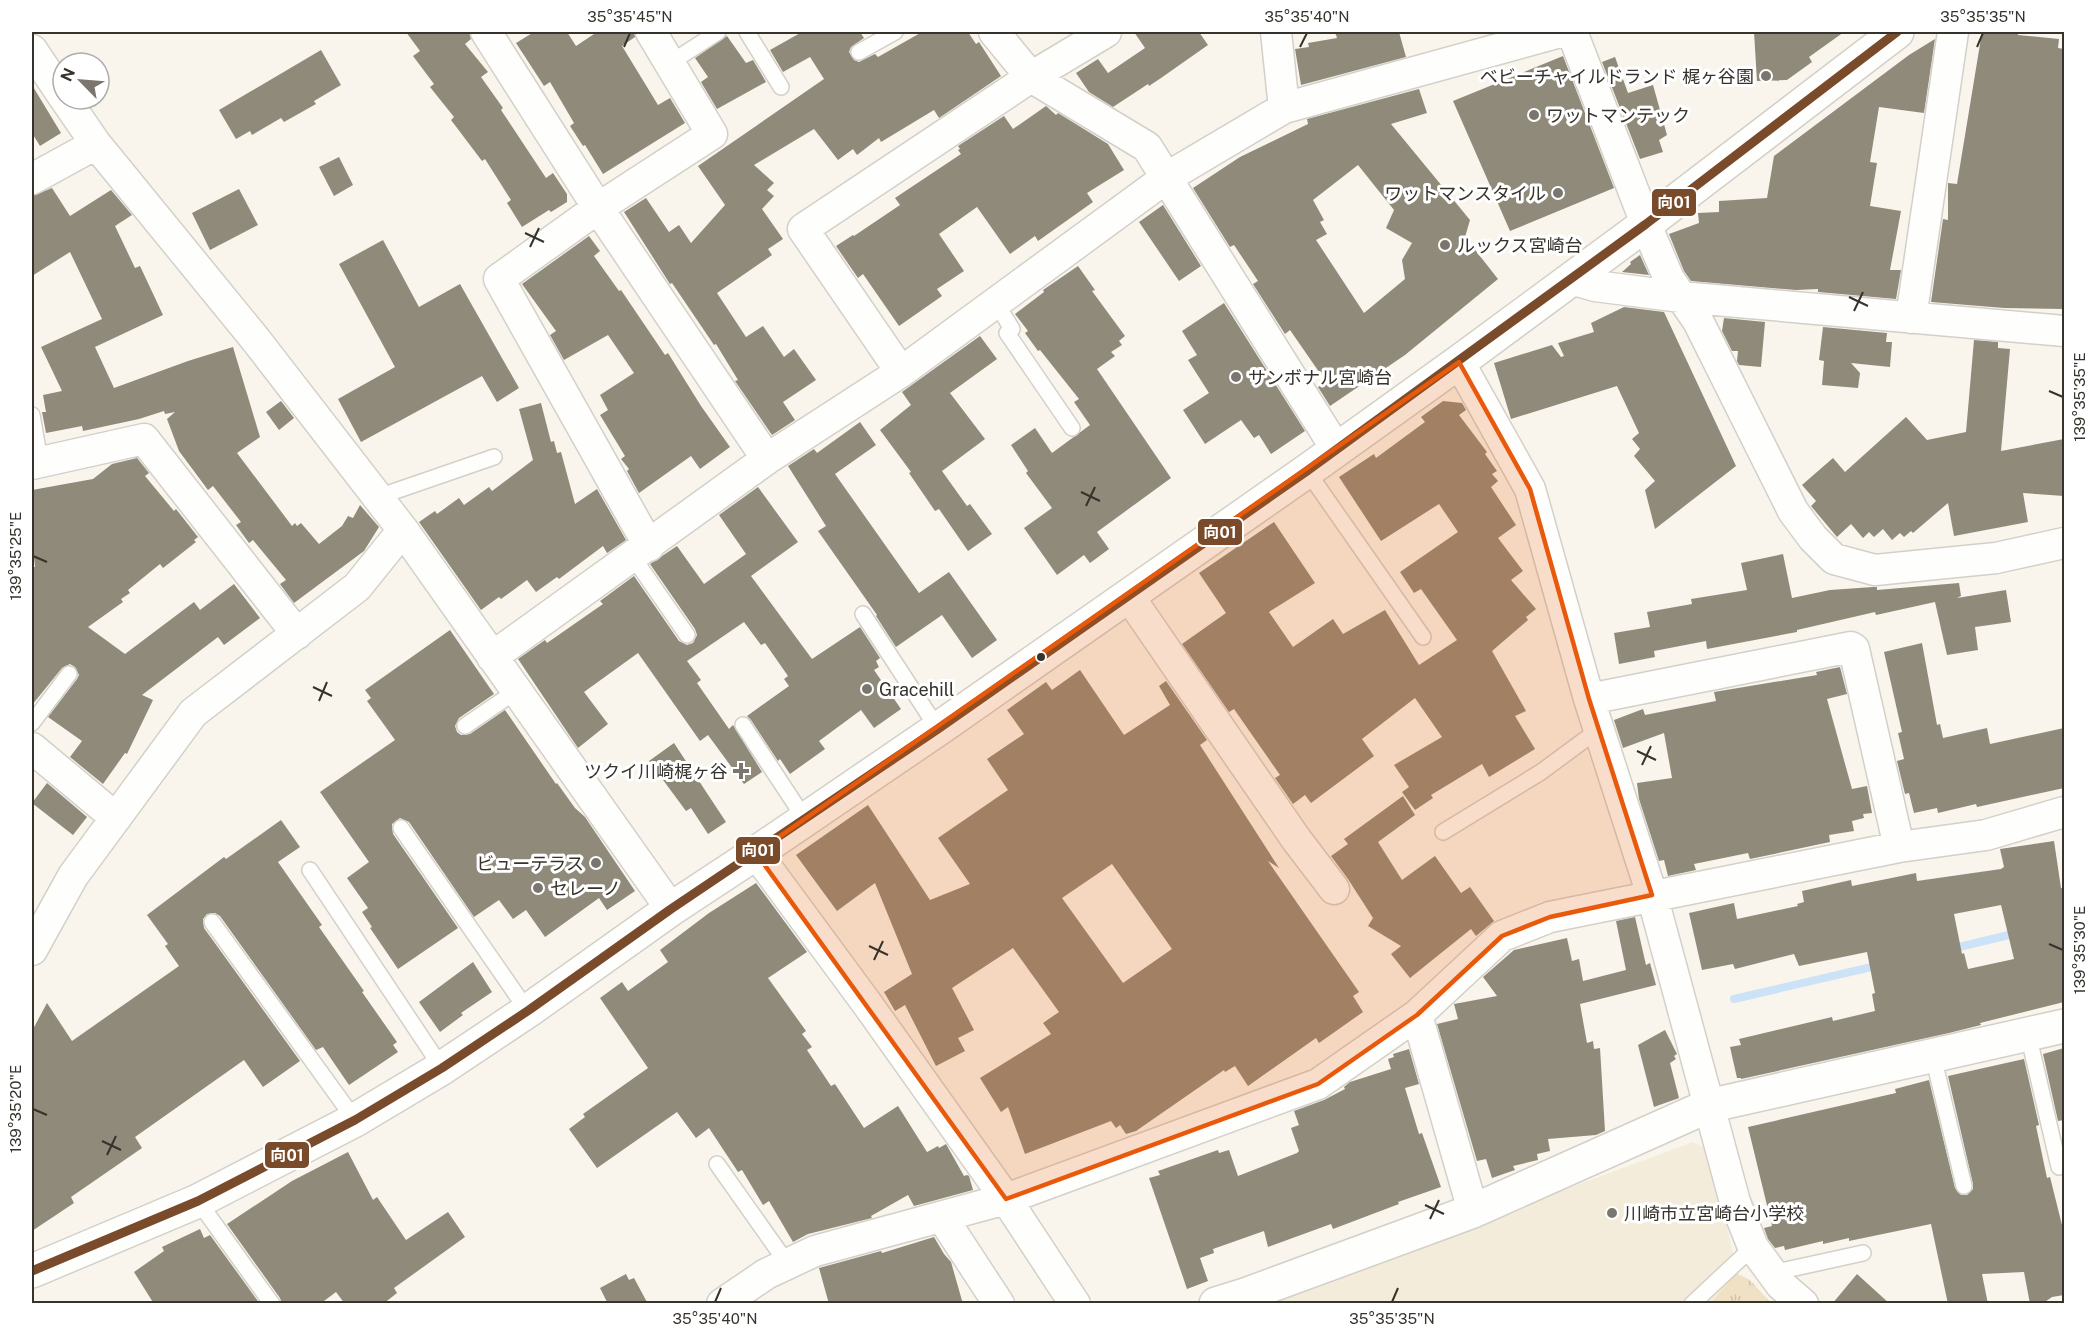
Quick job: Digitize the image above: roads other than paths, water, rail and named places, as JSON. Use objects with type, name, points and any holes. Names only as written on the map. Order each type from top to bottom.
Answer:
[{"type":"street","points":[[486,32],[598,208],[767,459]]},
{"type":"street","points":[[641,552],[499,279],[598,208],[712,134],[651,32]]},
{"type":"street","points":[[994,32],[1031,77],[1147,147],[1337,450]]},
{"type":"street","points":[[901,372],[803,229],[1031,77],[1106,32]]},
{"type":"street","points":[[1276,32],[1284,108]]},
{"type":"street","points":[[492,657],[641,552],[767,459],[901,372],[1166,178],[1284,108],[1560,32]]},
{"type":"street","points":[[1572,32],[1669,279],[1698,321],[1793,511],[1813,538],[1834,559],[1875,570],[1996,558],[2064,543]]},
{"type":"street","points":[[32,1271],[198,1201],[356,1120],[442,1068],[529,1010],[670,909],[938,729],[1337,450],[1646,224],[1897,32]]},
{"type":"street","points":[[1911,318],[1953,32]]},
{"type":"street","points":[[32,50],[51,78]]},
{"type":"street","points":[[74,111],[96,144],[256,340],[403,530],[670,909]]},
{"type":"street","points":[[32,179],[96,144]]},
{"type":"street","points":[[1571,279],[1595,286],[1681,297],[2064,331]]},
{"type":"street","points":[[1459,362],[1530,489],[1598,730],[1652,895],[1735,1202],[1753,1247],[1781,1285],[1803,1304]]},
{"type":"street","points":[[36,462],[144,439],[297,634]]},
{"type":"street","points":[[32,950],[39,917],[73,876],[193,713],[357,587],[403,530]]},
{"type":"street","points":[[1128,595],[1296,839],[1334,889]]},
{"type":"street","points":[[1589,699],[1851,647],[1854,649],[1899,846]]},
{"type":"street","points":[[32,748],[116,818]]},
{"type":"street","points":[[722,1304],[766,1274],[815,1251],[1006,1199],[1318,1084],[1417,1015],[1502,936],[1550,917],[1899,846],[1986,835],[2064,812]]},
{"type":"street","points":[[756,853],[1006,1199],[1075,1304]]},
{"type":"street","points":[[1417,1015],[1473,1211]]},
{"type":"street","points":[[1216,1304],[1473,1211],[1708,1106],[2064,1026]]},
{"type":"street","points":[[942,1217],[999,1304]]},
{"type":"lane","points":[[670,63],[717,32]]},
{"type":"lane","points":[[747,32],[781,87]]},
{"type":"lane","points":[[860,52],[895,32]]},
{"type":"lane","points":[[996,303],[1012,329],[1007,333],[1072,428]]},
{"type":"lane","points":[[32,415],[36,462]]},
{"type":"lane","points":[[378,497],[494,457]]},
{"type":"lane","points":[[1307,471],[1423,637]]},
{"type":"lane","points":[[641,552],[687,635]]},
{"type":"lane","points":[[863,614],[938,729]]},
{"type":"lane","points":[[32,723],[69,674]]},
{"type":"lane","points":[[465,726],[516,691]]},
{"type":"lane","points":[[743,725],[803,820]]},
{"type":"lane","points":[[1443,832],[1541,772],[1598,730]]},
{"type":"lane","points":[[401,828],[529,1010]]},
{"type":"lane","points":[[310,870],[442,1068]]},
{"type":"lane","points":[[212,922],[356,1120]]},
{"type":"lane","points":[[2028,1034],[2059,1167]]},
{"type":"lane","points":[[1933,1056],[1964,1186]]},
{"type":"lane","points":[[717,1164],[788,1263]]},
{"type":"lane","points":[[198,1201],[272,1304]]},
{"type":"lane","points":[[1692,1304],[1753,1247]]},
{"type":"lane","points":[[1772,1273],[1863,1254]]},
{"type":"waterway","points":[[1951,949],[2017,933]]},
{"type":"waterway","points":[[1734,999],[1880,965]]},
{"type":"place","name":"ベビーチャイルドランド 梶ヶ谷園","points":[[1766,76]]},
{"type":"place","name":"ワットマンテック","points":[[1534,115]]},
{"type":"place","name":"ワットマンスタイル","points":[[1558,193]]},
{"type":"place","name":"ルックス宮崎台","points":[[1445,245]]},
{"type":"place","name":"サンボナル宮崎台","points":[[1236,377]]},
{"type":"place","name":"Gracehill","points":[[867,689]]},
{"type":"place","name":"ツクイ川崎梶ヶ谷","points":[[741,771]]},
{"type":"place","name":"ビューテラス","points":[[596,863]]},
{"type":"place","name":"セレーノ","points":[[538,888]]},
{"type":"place","name":"川崎市立宮崎台小学校","points":[[1612,1213]]}]
